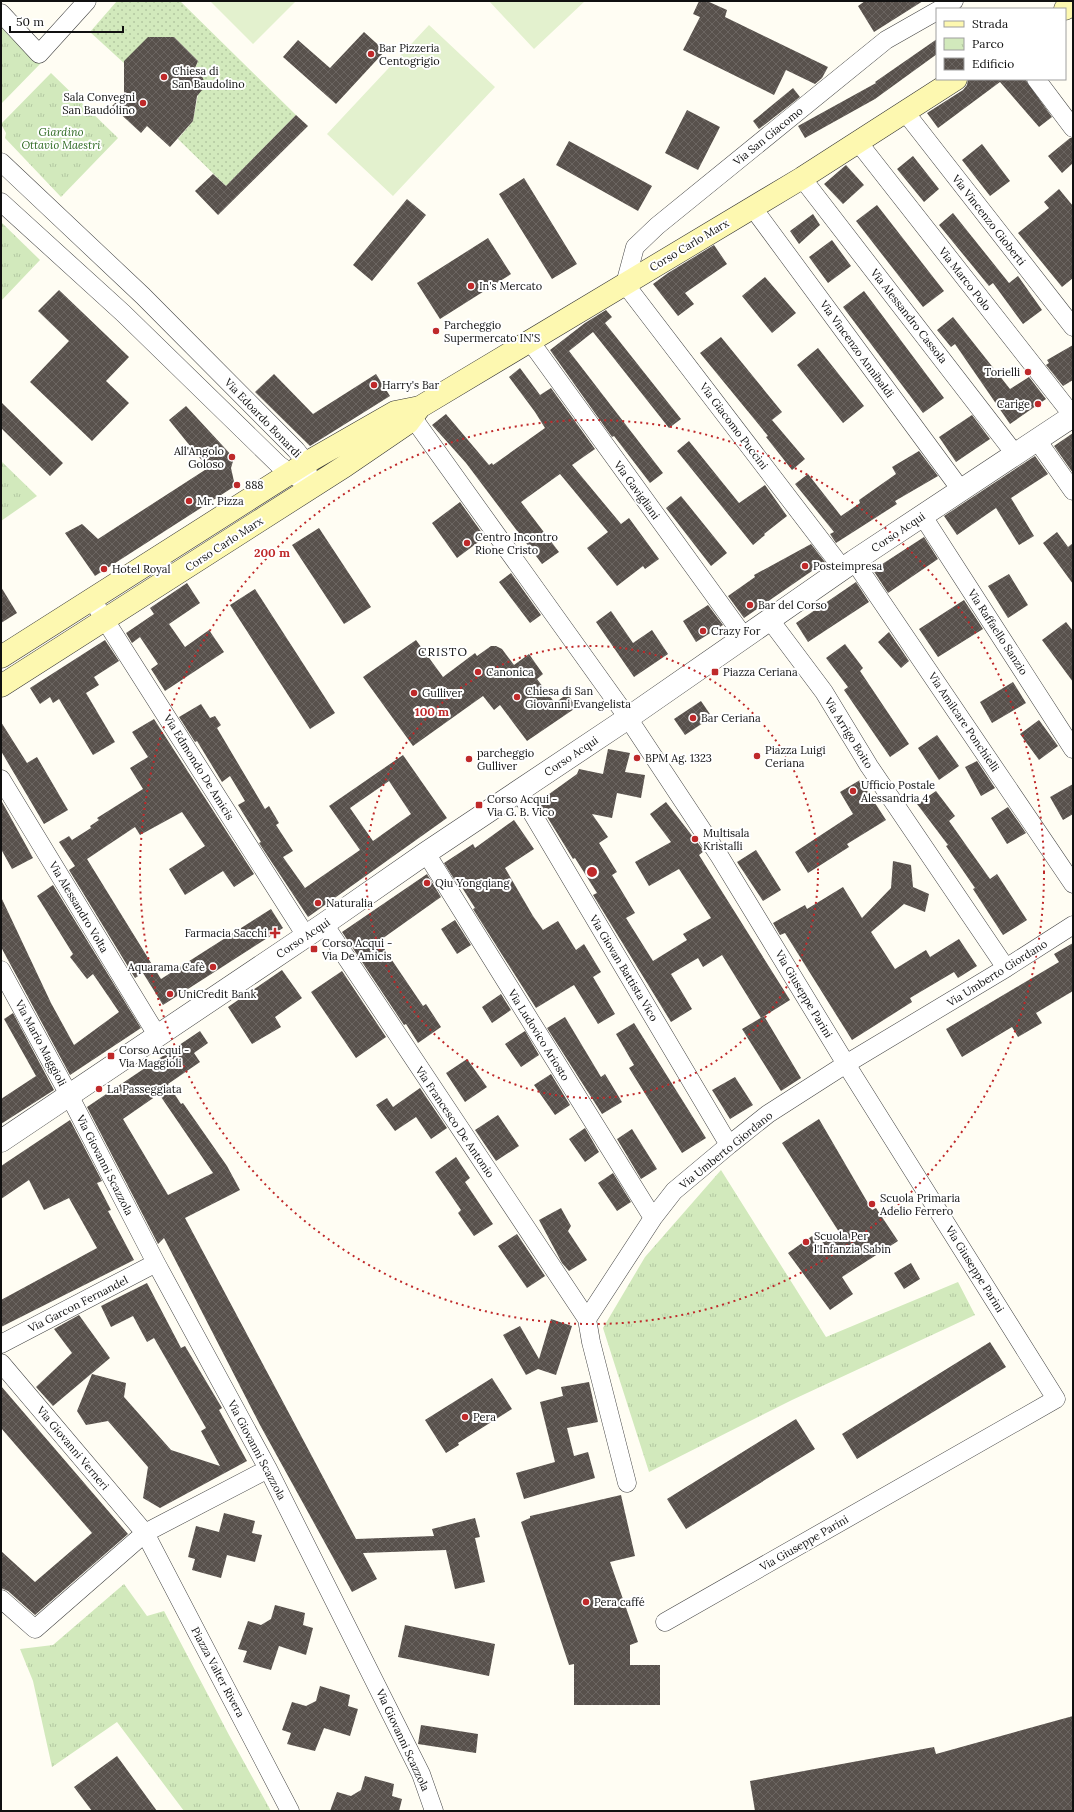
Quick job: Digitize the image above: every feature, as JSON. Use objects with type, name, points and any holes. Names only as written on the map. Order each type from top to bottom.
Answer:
[{"type":"main road","name":"Corso Carlo Marx","points":[[1,686],[311,488],[376,445],[416,413],[530,341],[802,178],[954,80]]},
{"type":"main road","name":"Corso Carlo Marx","points":[[1,658],[91,598],[298,468],[395,412],[416,413]]},
{"type":"street","points":[[1,13],[39,54],[87,1]]},
{"type":"street","points":[[942,8],[954,1]]},
{"type":"street","name":"Via San Giacomo","points":[[624,284],[635,247],[657,226],[886,40],[936,12]]},
{"type":"street","points":[[1037,80],[1073,128]]},
{"type":"street","name":"Via Vincenzo Gioberti","points":[[905,112],[1073,328]]},
{"type":"street","name":"Via Marco Polo","points":[[858,142],[1073,416]]},
{"type":"street","name":"Via Edoardo Bonardi","points":[[1,162],[143,296],[296,450],[298,468],[311,488]]},
{"type":"street","name":"Via Alessandro Cassola","points":[[802,178],[1015,454]]},
{"type":"street","name":"Via Edoardo Bonardi","points":[[1,202],[123,313],[272,459],[298,468]]},
{"type":"street","name":"Via Vincenzo Annibaldi","points":[[753,208],[961,490]]},
{"type":"street","name":"Via Giacomo Puccini","points":[[624,284],[848,565]]},
{"type":"street","name":"Via Gavigliani","points":[[530,341],[745,638]]},
{"type":"street","name":"Via Giuseppe Parini","points":[[416,413],[628,718],[720,857],[846,1064],[1056,1399],[665,1622]]},
{"type":"street","name":"Corso Acqui","points":[[1,1141],[628,718],[848,565],[1073,416]]},
{"type":"street","points":[[1037,440],[1073,491]]},
{"type":"street","name":"Via Raffaello Sanzio","points":[[922,515],[1073,749]]},
{"type":"street","name":"Via Amilcare Ponchielli","points":[[848,565],[1073,884]]},
{"type":"street","name":"Via Edmondo De Amicis","points":[[91,598],[306,936]]},
{"type":"street","name":"Via Arrigo Boito","points":[[770,620],[824,692],[869,766],[1006,968]]},
{"type":"street","name":"Via Alessandro Volta","points":[[1,779],[157,1035]]},
{"type":"street","name":"Via Giovan Battista Vico","points":[[519,791],[729,1145]]},
{"type":"street","name":"Via Ludovico Ariosto","points":[[426,853],[653,1218]]},
{"type":"street","name":"Via Francesco De Antonio","points":[[324,924],[587,1319]]},
{"type":"street","name":"Via Umberto Giordano","points":[[587,1319],[653,1218],[674,1191],[729,1145],[768,1114],[846,1064],[1006,968],[1073,925]]},
{"type":"street","name":"Via Mario Maggioli","points":[[1,970],[69,1096]]},
{"type":"street","name":"Via Giovanni Scazzola","points":[[69,1096],[156,1263],[268,1469],[421,1774],[434,1811]]},
{"type":"street","name":"Via Garcon Fernandel","points":[[1,1344],[156,1263]]},
{"type":"street","points":[[587,1319],[591,1342],[627,1483]]},
{"type":"street","name":"Via Giovanni Verneri","points":[[1,1363],[145,1533]]},
{"type":"street","points":[[1,1600],[35,1629],[145,1533],[268,1469]]},
{"type":"street","name":"Piazza Valter Rivera","points":[[145,1533],[290,1811]]},
{"type":"green space","points":[[117,1],[180,1],[296,115],[226,186],[178,139],[193,121],[198,94],[204,87],[202,76],[195,69],[198,61],[174,37],[125,64],[90,32]]},
{"type":"green space","points":[[210,1],[296,1],[253,44]]},
{"type":"green space","points":[[489,1],[585,1],[534,49]]},
{"type":"green space","points":[[429,25],[495,87],[393,196],[327,134]]},
{"type":"green space","name":"Giardino Ottavio Maestri","points":[[1,26],[41,63],[1,104]]},
{"type":"green space","name":"Giardino Ottavio Maestri","points":[[51,73],[118,138],[61,197],[5,138],[6,133],[1,124]]},
{"type":"green space","points":[[1,222],[40,260],[1,301]]},
{"type":"green space","points":[[1,461],[37,496],[1,521]]},
{"type":"green space","points":[[721,1170],[826,1337],[958,1282],[975,1315],[792,1400],[649,1472],[603,1328],[645,1257]]},
{"type":"green space","points":[[124,1584],[147,1616],[164,1611],[271,1811],[184,1811],[117,1722],[52,1767],[33,1681],[20,1649],[53,1645]]},
{"type":"building","points":[[699,1],[707,1],[727,10],[725,17],[828,67],[822,78],[815,84],[786,70],[774,95],[683,50],[700,17],[693,14]]},
{"type":"building","points":[[865,1],[923,1],[874,32],[858,6]]},
{"type":"building","points":[[364,32],[385,51],[336,104],[283,57],[298,40],[330,68]]},
{"type":"building","name":"Chiesa di San Baudolino","points":[[148,37],[174,37],[198,61],[195,68],[202,76],[204,81],[203,89],[197,96],[193,121],[170,147],[147,126],[141,133],[112,106],[124,94],[124,61]]},
{"type":"building","points":[[936,40],[936,55],[875,99],[805,138],[798,126],[876,83],[875,82]]},
{"type":"building","points":[[968,80],[1026,80],[1052,117],[1039,127],[1000,82],[938,128],[927,113],[963,90],[967,85]]},
{"type":"building","points":[[793,88],[800,97],[759,129],[753,121]]},
{"type":"building","points":[[687,110],[720,127],[698,170],[665,153]]},
{"type":"building","points":[[296,115],[308,126],[218,215],[195,191],[213,174],[226,186]]},
{"type":"building","points":[[1070,138],[1073,138],[1073,163],[1062,173],[1048,156]]},
{"type":"building","points":[[569,141],[652,186],[638,211],[556,165]]},
{"type":"building","points":[[982,144],[1010,181],[990,196],[962,160]]},
{"type":"building","points":[[913,156],[939,189],[924,202],[897,169]]},
{"type":"building","points":[[846,165],[864,185],[843,204],[824,184]]},
{"type":"building","points":[[524,178],[577,264],[552,279],[499,194]]},
{"type":"building","points":[[1059,189],[1073,206],[1073,278],[1062,287],[1018,233],[1049,208],[1044,202]]},
{"type":"building","points":[[407,199],[426,215],[372,281],[353,265]]},
{"type":"building","points":[[877,205],[944,291],[923,307],[856,221]]},
{"type":"building","points":[[953,213],[1009,283],[1018,276],[1042,310],[1023,324],[993,283],[989,286],[939,225]]},
{"type":"building","points":[[813,214],[820,225],[799,244],[790,231]]},
{"type":"building","points":[[488,238],[511,274],[440,319],[417,283]]},
{"type":"building","points":[[832,240],[851,266],[828,283],[809,257]]},
{"type":"building","points":[[714,245],[727,264],[685,293],[694,304],[678,316],[653,284]]},
{"type":"building","points":[[765,277],[796,313],[772,333],[742,296]]},
{"type":"building","points":[[59,290],[129,357],[106,381],[129,403],[92,441],[30,382],[69,341],[38,311]]},
{"type":"building","points":[[864,291],[944,398],[923,413],[843,307]]},
{"type":"building","points":[[606,310],[612,317],[605,323],[681,419],[669,428],[593,332],[569,351],[663,473],[650,483],[614,436],[612,437],[550,350],[585,323]]},
{"type":"building","points":[[953,317],[1010,389],[1029,377],[1046,399],[1010,424],[955,344],[951,347],[937,330]]},
{"type":"building","points":[[721,337],[782,412],[772,420],[805,459],[792,470],[766,437],[768,436],[700,353]]},
{"type":"building","points":[[1073,345],[1073,380],[1063,386],[1046,365],[1049,363],[1047,360]]},
{"type":"building","points":[[818,348],[864,406],[843,423],[797,365]]},
{"type":"building","points":[[520,368],[540,395],[551,388],[595,449],[572,465],[621,524],[629,518],[659,559],[645,569],[643,566],[617,586],[587,548],[608,532],[560,474],[521,502],[559,552],[542,564],[466,463],[432,425],[446,414],[489,465],[492,463],[493,465],[545,428],[509,377]]},
{"type":"building","points":[[274,374],[313,414],[376,374],[390,396],[310,446],[255,392]]},
{"type":"building","points":[[1,402],[63,463],[50,476],[1,428]]},
{"type":"building","points":[[186,406],[234,458],[231,468],[235,486],[95,576],[65,533],[82,524],[98,539],[208,468],[169,420]]},
{"type":"building","points":[[972,415],[990,439],[956,462],[939,437]]},
{"type":"building","points":[[1073,433],[1073,473],[1054,446]]},
{"type":"building","points":[[689,441],[739,503],[765,485],[787,516],[764,534],[765,535],[753,545],[677,451]]},
{"type":"building","points":[[919,451],[938,476],[895,501],[897,504],[836,543],[830,534],[834,532],[795,484],[808,474],[841,516],[860,503],[859,500],[896,474],[892,467]]},
{"type":"building","points":[[1035,456],[1048,474],[1011,498],[1034,536],[1019,545],[996,508],[957,535],[944,516]]},
{"type":"building","points":[[681,496],[727,553],[711,566],[666,508]]},
{"type":"building","points":[[460,502],[485,537],[457,558],[432,523]]},
{"type":"building","points":[[319,528],[371,607],[344,624],[292,545]]},
{"type":"building","points":[[1057,532],[1068,547],[1073,543],[1073,584],[1043,543]]},
{"type":"building","points":[[924,537],[938,559],[888,593],[873,570]]},
{"type":"building","points":[[811,544],[825,562],[744,618],[728,596],[755,577],[754,575]]},
{"type":"building","points":[[511,573],[541,615],[530,623],[499,582]]},
{"type":"building","points":[[1009,574],[1028,605],[1008,618],[988,586]]},
{"type":"building","points":[[856,582],[869,602],[808,642],[796,623]]},
{"type":"building","points":[[187,583],[200,603],[169,624],[185,647],[209,630],[224,652],[165,691],[151,669],[158,664],[140,637],[132,643],[126,633],[154,614],[150,608]]},
{"type":"building","points":[[1,587],[17,613],[1,623]]},
{"type":"building","points":[[255,589],[335,713],[310,729],[230,605]]},
{"type":"building","points":[[964,600],[983,629],[938,657],[919,629]]},
{"type":"building","points":[[708,605],[723,625],[696,642],[683,621]]},
{"type":"building","points":[[611,611],[633,643],[652,630],[668,654],[634,677],[596,622]]},
{"type":"building","points":[[1066,622],[1073,631],[1073,682],[1042,640]]},
{"type":"building","points":[[889,632],[909,661],[901,668],[878,642]]},
{"type":"building","points":[[105,640],[119,661],[94,677],[99,685],[86,693],[115,742],[93,755],[59,699],[53,703],[50,697],[40,704],[30,688]]},
{"type":"building","points":[[416,640],[443,677],[475,653],[477,656],[491,646],[496,646],[502,649],[514,665],[529,654],[543,674],[537,679],[555,703],[567,694],[577,707],[527,741],[500,705],[494,710],[483,696],[413,746],[363,677]]},
{"type":"building","points":[[845,644],[863,668],[860,671],[909,744],[890,757],[844,690],[848,687],[826,658]]},
{"type":"building","points":[[1013,682],[1026,703],[992,723],[980,702]]},
{"type":"building","name":"Bar Ceriana","points":[[701,701],[712,717],[685,735],[674,719]]},
{"type":"building","points":[[201,704],[210,718],[215,716],[221,725],[217,728],[265,809],[269,806],[279,823],[276,825],[293,851],[283,857],[305,888],[360,850],[329,806],[403,755],[447,818],[308,917],[259,843],[261,842],[238,805],[245,801],[230,776],[222,782],[197,741],[195,742],[179,717]],"holes":[[[389,781],[411,814],[373,841],[350,808]]]},
{"type":"building","points":[[154,719],[254,874],[234,887],[223,871],[185,895],[169,869],[205,846],[182,812],[140,835],[135,827],[87,859],[161,979],[271,909],[283,928],[163,1005],[143,973],[135,978],[69,870],[75,866],[59,842],[69,836],[72,840],[91,828],[90,826],[99,820],[97,818],[143,789],[130,768],[148,757],[132,732]]},
{"type":"building","points":[[1039,720],[1058,746],[1039,760],[1020,734]]},
{"type":"building","points":[[1,722],[27,763],[37,757],[68,810],[44,824],[1,751]]},
{"type":"building","points":[[937,735],[959,766],[939,780],[918,748]]},
{"type":"building","points":[[608,749],[630,753],[625,772],[645,775],[641,798],[617,793],[612,818],[592,814],[608,837],[599,843],[617,872],[612,875],[635,913],[626,918],[653,961],[687,940],[683,934],[711,918],[679,869],[649,886],[635,862],[671,842],[650,814],[666,802],[704,851],[699,855],[790,1000],[761,1018],[722,955],[703,967],[698,958],[671,974],[692,1009],[671,1022],[593,895],[597,893],[575,858],[573,859],[538,802],[577,774],[579,769],[603,774]]},
{"type":"building","points":[[977,761],[995,788],[981,796],[965,767]]},
{"type":"building","points":[[860,780],[886,820],[847,844],[849,847],[808,873],[795,852],[853,814],[840,792]]},
{"type":"building","points":[[1073,784],[1073,814],[1063,820],[1050,797]]},
{"type":"building","points":[[936,791],[955,816],[949,821],[990,879],[997,874],[1027,920],[1003,935],[973,889],[975,888],[946,846],[948,845],[917,804]]},
{"type":"building","points":[[1,800],[33,858],[12,869],[1,849]]},
{"type":"building","points":[[1008,807],[1026,833],[1007,844],[991,818]]},
{"type":"building","points":[[514,820],[534,849],[505,868],[533,916],[543,930],[558,921],[576,950],[584,944],[601,972],[593,977],[615,1014],[598,1024],[574,985],[536,1008],[473,909],[475,908],[461,886],[459,887],[444,863],[473,844],[475,848]]},
{"type":"building","points":[[756,850],[781,890],[763,901],[737,862]]},
{"type":"building","points":[[893,861],[911,865],[913,887],[929,894],[925,912],[904,904],[871,932],[895,969],[926,950],[930,957],[959,939],[977,966],[958,978],[954,972],[910,998],[912,1002],[852,1040],[785,933],[780,935],[773,923],[805,905],[807,909],[843,887],[862,918],[891,888]]},
{"type":"building","points":[[427,874],[441,897],[379,941],[423,1006],[426,1004],[441,1027],[418,1043],[406,1024],[404,1025],[342,932]]},
{"type":"building","points":[[53,885],[141,1028],[70,1075],[1,947],[1,897],[51,1003],[74,1045],[119,1012],[93,974],[87,979],[70,957],[73,954],[37,896]]},
{"type":"building","points":[[455,920],[471,945],[457,954],[441,929]]},
{"type":"building","points":[[1073,943],[1073,991],[1036,1013],[1042,1023],[1018,1037],[1012,1027],[962,1057],[946,1029],[1059,962],[1054,954]]},
{"type":"building","points":[[282,970],[302,998],[275,1017],[281,1027],[252,1044],[228,1007]]},
{"type":"building","points":[[342,971],[386,1037],[356,1058],[311,992]]},
{"type":"building","points":[[501,994],[511,1010],[492,1023],[482,1007]]},
{"type":"building","points":[[13,1013],[54,1090],[1,1124],[1,1099],[36,1076],[4,1019]]},
{"type":"building","points":[[764,1016],[801,1078],[781,1091],[742,1029]]},
{"type":"building","points":[[565,1017],[601,1077],[605,1074],[622,1102],[602,1114],[547,1028]]},
{"type":"building","points":[[634,1023],[706,1138],[682,1153],[629,1068],[634,1065],[616,1034]]},
{"type":"building","points":[[200,1031],[208,1043],[194,1053],[200,1062],[168,1084],[227,1166],[240,1190],[185,1218],[356,1539],[434,1536],[432,1529],[475,1518],[480,1537],[475,1538],[485,1582],[455,1589],[446,1550],[363,1553],[377,1579],[352,1592],[260,1425],[164,1238],[158,1244],[87,1107]],"holes":[[[159,1094],[213,1173],[168,1195],[123,1119]]]},
{"type":"building","points":[[525,1031],[539,1055],[521,1067],[505,1044]]},
{"type":"building","points":[[467,1059],[487,1087],[465,1102],[446,1073]]},
{"type":"building","points":[[551,1074],[570,1105],[555,1115],[534,1085]]},
{"type":"building","points":[[735,1077],[753,1105],[730,1119],[712,1090]]},
{"type":"building","points":[[420,1088],[447,1128],[431,1139],[416,1117],[395,1131],[376,1105],[387,1098],[393,1107]]},
{"type":"building","points":[[498,1115],[519,1146],[496,1161],[475,1130]]},
{"type":"building","points":[[819,1119],[872,1210],[876,1208],[898,1241],[842,1277],[853,1294],[830,1310],[788,1253],[812,1236],[819,1245],[839,1232],[782,1143]]},
{"type":"building","points":[[70,1120],[102,1181],[97,1183],[111,1210],[108,1211],[134,1260],[1,1327],[1,1300],[97,1248],[69,1198],[44,1210],[29,1180],[1,1199],[1,1166]]},
{"type":"building","points":[[585,1128],[599,1152],[585,1162],[569,1139]]},
{"type":"building","points":[[632,1129],[657,1169],[641,1179],[617,1139]]},
{"type":"building","points":[[456,1157],[470,1178],[465,1182],[493,1224],[474,1236],[458,1213],[461,1210],[435,1172]]},
{"type":"building","points":[[613,1173],[631,1202],[617,1211],[598,1183]]},
{"type":"building","points":[[561,1208],[571,1226],[568,1231],[587,1260],[569,1271],[562,1263],[539,1220]]},
{"type":"building","points":[[517,1234],[545,1276],[527,1288],[498,1246]]},
{"type":"building","points":[[911,1263],[920,1279],[904,1289],[894,1273]]},
{"type":"building","points":[[147,1283],[181,1348],[185,1346],[222,1408],[219,1410],[247,1461],[160,1508],[143,1498],[148,1467],[108,1421],[86,1425],[77,1411],[92,1374],[126,1383],[124,1397],[171,1450],[220,1466],[201,1431],[206,1428],[154,1338],[147,1342],[133,1316],[111,1327],[101,1306]]},
{"type":"building","points":[[79,1315],[110,1358],[53,1406],[36,1387],[72,1353],[54,1329]]},
{"type":"building","points":[[551,1319],[572,1326],[556,1375],[538,1369],[526,1375],[503,1335],[520,1326],[539,1359]]},
{"type":"building","points":[[990,1342],[1006,1367],[857,1459],[842,1434]]},
{"type":"building","name":"Pera","points":[[492,1378],[512,1409],[458,1443],[459,1445],[446,1453],[425,1420]]},
{"type":"building","points":[[589,1382],[598,1422],[567,1428],[574,1456],[588,1452],[595,1478],[524,1499],[516,1473],[555,1462],[540,1402],[563,1396],[561,1387]]},
{"type":"building","points":[[1,1386],[128,1534],[35,1615],[8,1591],[1,1588],[1,1551],[35,1582],[92,1533],[1,1428]]},
{"type":"building","points":[[796,1419],[815,1449],[686,1529],[667,1499]]},
{"type":"building","name":"Pera caffé","points":[[621,1495],[635,1556],[610,1562],[638,1642],[630,1645],[630,1665],[660,1665],[660,1705],[574,1705],[574,1664],[569,1665],[521,1522],[530,1518],[530,1516]]},
{"type":"building","points":[[224,1513],[255,1521],[252,1533],[262,1535],[255,1562],[227,1555],[221,1578],[192,1570],[195,1559],[188,1557],[196,1526],[219,1532]]},
{"type":"building","points":[[275,1605],[305,1613],[303,1625],[313,1628],[306,1655],[279,1646],[271,1670],[243,1662],[247,1651],[238,1649],[248,1621],[261,1625],[271,1619]]},
{"type":"building","points":[[405,1625],[495,1644],[489,1676],[398,1657]]},
{"type":"building","points":[[320,1686],[350,1695],[348,1706],[358,1709],[350,1736],[324,1728],[315,1751],[287,1744],[291,1733],[282,1730],[292,1702],[306,1706],[316,1701]]},
{"type":"building","points":[[1073,1716],[1073,1811],[755,1811],[750,1781],[934,1747],[936,1754]]},
{"type":"building","points":[[421,1725],[478,1734],[476,1753],[418,1744]]},
{"type":"building","points":[[117,1756],[157,1811],[92,1811],[74,1787]]},
{"type":"building","points":[[365,1776],[394,1784],[392,1796],[402,1799],[399,1811],[330,1811],[337,1792],[351,1796],[361,1790]]},
{"type":"place","name":"Bar Pizzeria Centogrigio","points":[[371,54]]},
{"type":"place","name":"Chiesa di San Baudolino","points":[[164,77]]},
{"type":"place","name":"Sala Convegni San Baudolino","points":[[143,103]]},
{"type":"place","name":"In's Mercato","points":[[471,286]]},
{"type":"place","name":"Parcheggio Supermercato IN'S","points":[[436,331]]},
{"type":"place","name":"Torielli","points":[[1028,372]]},
{"type":"place","name":"Harry's Bar","points":[[374,385]]},
{"type":"place","name":"Carige","points":[[1038,404]]},
{"type":"place","name":"All'Angolo Goloso","points":[[232,457]]},
{"type":"place","name":"888","points":[[237,485]]},
{"type":"place","name":"Mr. Pizza","points":[[189,501]]},
{"type":"place","name":"Centro Incontro Rione Cristo","points":[[467,543]]},
{"type":"place","name":"Posteimpresa","points":[[805,566]]},
{"type":"place","name":"Hotel Royal","points":[[104,569]]},
{"type":"place","name":"Bar del Corso","points":[[750,605]]},
{"type":"place","name":"Crazy For","points":[[703,631]]},
{"type":"place","name":"Canonica","points":[[478,672]]},
{"type":"place","name":"Piazza Ceriana","points":[[715,672]]},
{"type":"place","name":"Gulliver","points":[[414,693]]},
{"type":"place","name":"Chiesa di San Giovanni Evangelista","points":[[517,697]]},
{"type":"place","name":"Bar Ceriana","points":[[693,718]]},
{"type":"place","name":"Piazza Luigi Ceriana","points":[[757,756]]},
{"type":"place","name":"BPM Ag. 1323","points":[[637,758]]},
{"type":"place","name":"parcheggio Gulliver","points":[[469,759]]},
{"type":"place","name":"Ufficio Postale Alessandria 4","points":[[853,791]]},
{"type":"place","name":"Corso Acqui - Via G. B. Vico","points":[[479,805]]},
{"type":"place","name":"Multisala Kristalli","points":[[695,839]]},
{"type":"place","name":"Qiu Yongqiang","points":[[427,883]]},
{"type":"place","name":"Naturalia","points":[[318,903]]},
{"type":"place","name":"Farmacia Sacchi","points":[[275,933]]},
{"type":"place","name":"Corso Acqui - Via De Amicis","points":[[314,949]]},
{"type":"place","name":"Aquarama Cafè","points":[[213,967]]},
{"type":"place","name":"UniCredit Bank","points":[[170,994]]},
{"type":"place","name":"Corso Acqui - Via Maggioli","points":[[111,1056]]},
{"type":"place","name":"La Passeggiata","points":[[99,1089]]},
{"type":"place","name":"Scuola Primaria Adelio Ferrero","points":[[872,1204]]},
{"type":"place","name":"Scuola Per l'Infanzia Sabin","points":[[806,1242]]},
{"type":"place","name":"Pera","points":[[465,1417]]},
{"type":"place","name":"Pera caffé","points":[[586,1602]]},
{"type":"district","name":"CRISTO","points":[[443,651]]}]
